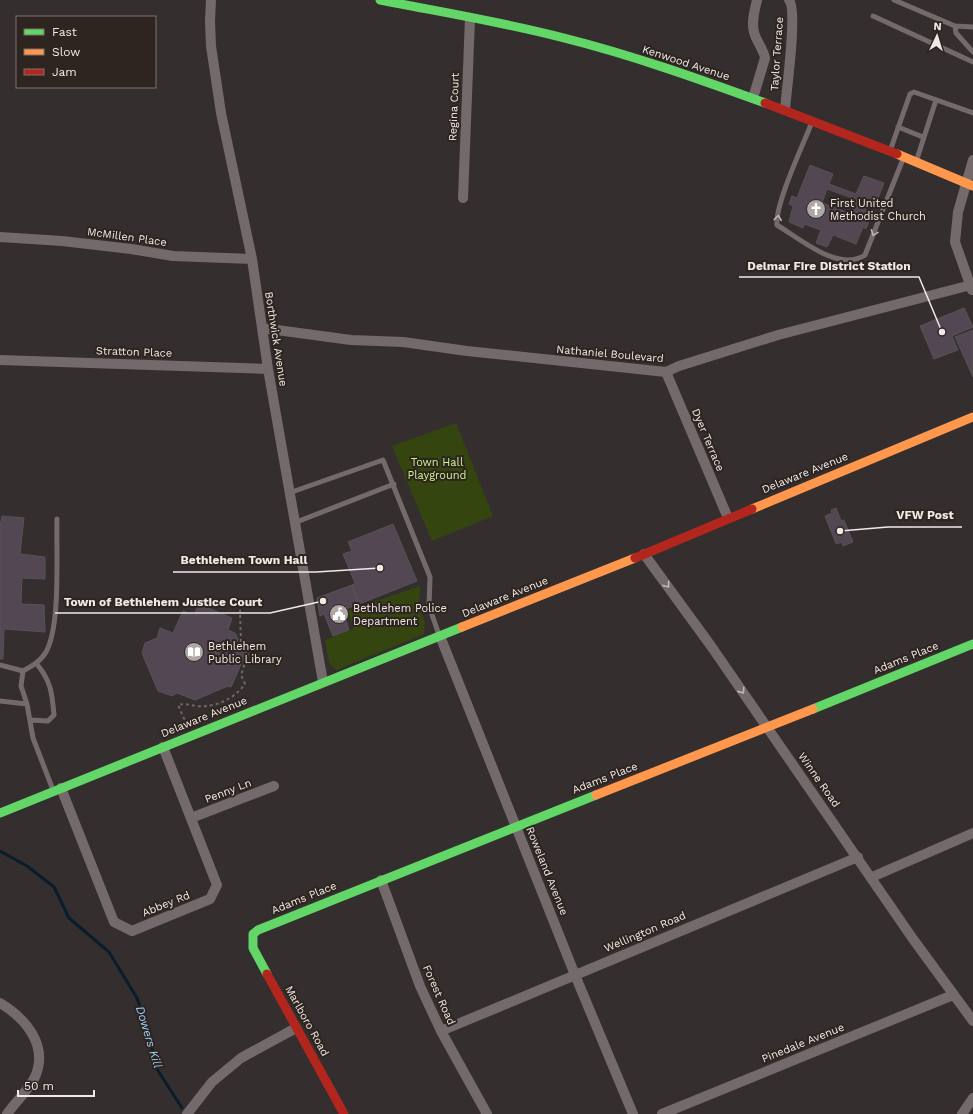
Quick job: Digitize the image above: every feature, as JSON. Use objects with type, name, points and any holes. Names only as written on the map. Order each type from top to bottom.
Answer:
[{"type":"main road","name":"Kenwood Avenue","points":[[380,0],[470,18],[590,45],[752,98],[969,184]]},
{"type":"main road","name":"Delaware Avenue","points":[[0,813],[644,554],[973,417]]},
{"type":"main road","name":"Adams Place","points":[[252,940],[253,934],[258,930],[516,825],[768,728],[973,644]]},
{"type":"main road","name":"Marlboro Road","points":[[252,940],[253,948],[344,1114]]},
{"type":"street","name":"Borthwick Avenue","points":[[211,0],[211,46],[221,112],[252,259],[268,369],[323,682]]},
{"type":"street","name":"Taylor Terrace","points":[[752,98],[765,58],[764,51],[754,32],[753,25],[758,0]]},
{"type":"street","name":"Taylor Terrace","points":[[784,110],[792,35],[792,6],[789,0]]},
{"type":"street","name":"Regina Court","points":[[463,198],[470,18]]},
{"type":"street","points":[[972,288],[955,242],[958,212],[969,184],[973,160]]},
{"type":"street","name":"McMillen Place","points":[[0,237],[62,240],[173,256],[252,259]]},
{"type":"street","name":"Nathaniel Boulevard","points":[[262,328],[351,340],[403,342],[467,351],[666,372],[679,366],[778,335],[972,288]]},
{"type":"street","name":"Stratton Place","points":[[0,360],[268,369]]},
{"type":"street","name":"Dyer Terrace","points":[[666,372],[728,518]]},
{"type":"street","name":"Winne Road","points":[[644,554],[973,1021]]},
{"type":"street","name":"Roweland Avenue","points":[[440,636],[575,975],[633,1114]]},
{"type":"street","name":"Abbey Rd","points":[[57,790],[114,922],[132,931],[210,899],[217,885],[163,747]]},
{"type":"street","name":"Penny Ln","points":[[191,818],[274,786]]},
{"type":"street","points":[[872,877],[908,860],[973,833]]},
{"type":"street","name":"Wellington Road","points":[[441,1031],[858,857]]},
{"type":"street","name":"Forest Road","points":[[381,880],[420,986],[441,1031],[487,1114]]},
{"type":"street","name":"Pinedale Avenue","points":[[662,1114],[953,994]]},
{"type":"street","points":[[0,1003],[24,1020],[33,1035],[39,1052],[36,1075],[29,1087],[7,1114]]},
{"type":"street","points":[[187,1114],[212,1082],[241,1058],[296,1028]]},
{"type":"street","points":[[962,1114],[973,1098]]},
{"type":"lane","points":[[894,0],[955,26],[973,27]]},
{"type":"lane","points":[[873,16],[973,62]]},
{"type":"lane","points":[[955,26],[956,33],[973,52]]},
{"type":"lane","points":[[889,152],[910,94],[914,92],[973,113]]},
{"type":"lane","points":[[916,163],[936,100]]},
{"type":"lane","points":[[812,121],[776,219],[777,225],[818,253],[846,260],[860,259],[865,255],[904,158]]},
{"type":"lane","points":[[898,127],[923,137]]},
{"type":"lane","points":[[289,493],[383,460],[394,484],[430,577],[428,606],[440,636]]},
{"type":"lane","points":[[294,523],[394,484]]},
{"type":"lane","points":[[0,665],[23,671],[36,663],[46,652],[52,639],[55,620],[56,520]]},
{"type":"lane","points":[[31,720],[48,721],[54,715],[52,689],[47,676],[36,663]]},
{"type":"lane","points":[[23,671],[22,686],[31,720],[33,738],[57,790]]},
{"type":"lane","points":[[0,701],[27,704]]},
{"type":"path","points":[[188,726],[178,705],[186,703],[196,706],[220,704],[238,694],[246,684],[241,675],[249,656],[249,651],[242,644],[240,610]]},
{"type":"green space","name":"Town Hall Playground","points":[[456,423],[493,516],[432,541],[392,446]]},
{"type":"green space","points":[[420,586],[419,609],[425,622],[424,634],[336,670],[329,663],[325,640],[354,629],[348,611]]},
{"type":"building","name":"First United Methodist Church","points":[[810,165],[833,174],[829,184],[856,194],[864,176],[884,183],[866,229],[863,227],[856,244],[833,235],[827,247],[816,243],[821,230],[804,224],[803,228],[789,222],[793,206],[789,204],[792,196],[797,198]],"holes":[[[827,189],[855,199],[849,213],[822,203]]]},
{"type":"building","points":[[964,308],[973,327],[952,336],[958,350],[934,359],[920,326]]},
{"type":"building","points":[[973,330],[973,377],[955,337]]},
{"type":"building","points":[[836,508],[841,521],[844,520],[853,542],[843,546],[842,542],[836,544],[825,516],[832,513],[831,510]]},
{"type":"building","points":[[2,516],[24,518],[20,554],[45,557],[45,579],[22,578],[21,604],[44,605],[45,632],[4,629],[3,659],[0,659],[0,526]]},
{"type":"building","points":[[393,524],[417,581],[359,604],[352,585],[355,583],[343,554],[352,551],[348,542]]},
{"type":"building","points":[[352,585],[359,604],[343,610],[349,630],[333,636],[324,614],[320,616],[317,598]]},
{"type":"building","name":"Bethlehem Public Library","points":[[199,604],[232,618],[228,630],[235,633],[238,639],[235,646],[247,651],[231,687],[228,686],[195,700],[177,693],[172,696],[158,691],[142,653],[145,643],[157,638],[160,628],[173,633],[183,611],[194,615]]},
{"type":"waterway","name":"Dowers Kill","points":[[0,851],[27,866],[54,887],[69,918],[109,952],[137,998],[151,1041],[155,1066],[182,1108]]},
{"type":"traffic: fast","points":[[380,0],[541,32],[615,52],[765,103]]},
{"type":"traffic: fast","points":[[0,813],[462,627]]},
{"type":"traffic: fast","points":[[813,709],[973,644]]},
{"type":"traffic: fast","points":[[267,974],[253,948],[253,934],[258,930],[596,795]]},
{"type":"traffic: slow","points":[[897,154],[973,186]]},
{"type":"traffic: slow","points":[[752,509],[973,417]]},
{"type":"traffic: slow","points":[[462,627],[635,558]]},
{"type":"traffic: slow","points":[[596,795],[813,709]]},
{"type":"traffic: jam","points":[[765,103],[897,154]]},
{"type":"traffic: jam","points":[[635,558],[752,509]]},
{"type":"traffic: jam","points":[[267,974],[344,1114]]},
{"type":"place","name":"First United Methodist Church","points":[[816,209]]},
{"type":"place","name":"Delmar Fire District Station","points":[[942,332]]},
{"type":"place","name":"VFW Post","points":[[840,531]]},
{"type":"place","name":"Bethlehem Town Hall","points":[[380,568]]},
{"type":"place","name":"Town of Bethlehem Justice Court","points":[[323,601]]},
{"type":"place","name":"Bethlehem Police Department","points":[[339,614]]},
{"type":"place","name":"Bethlehem Public Library","points":[[194,652]]}]
